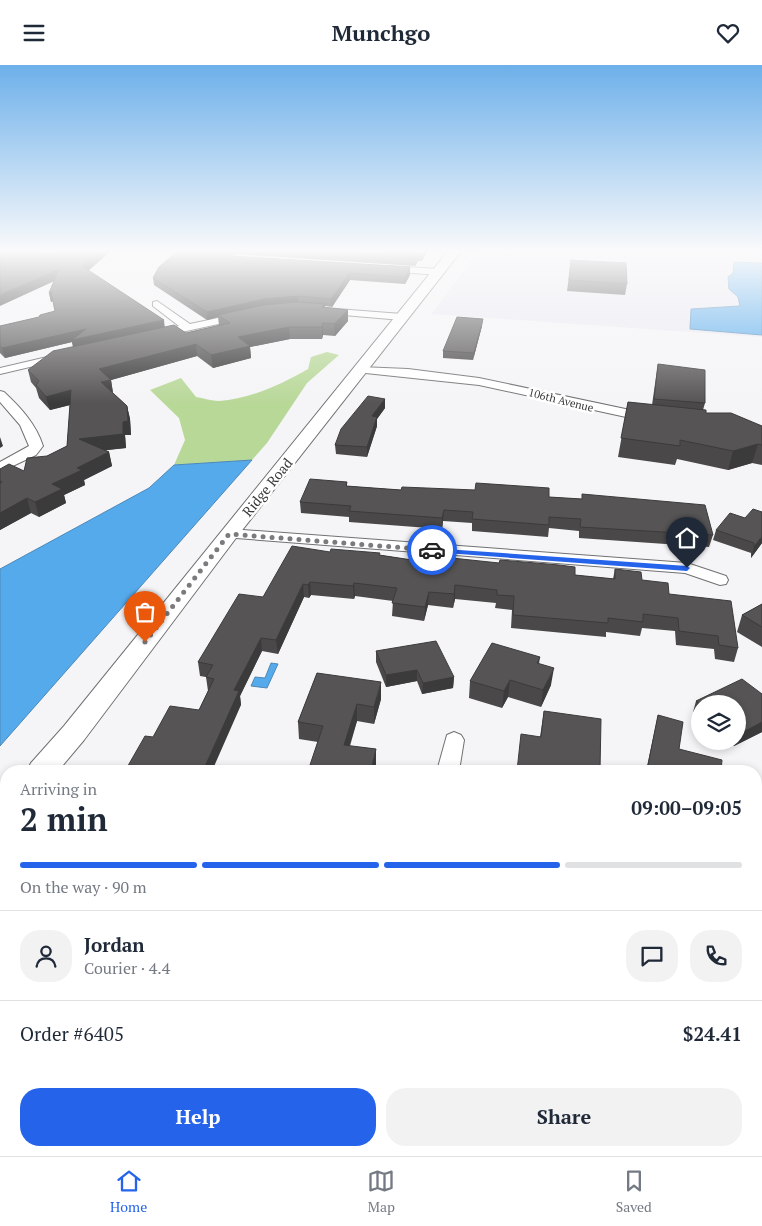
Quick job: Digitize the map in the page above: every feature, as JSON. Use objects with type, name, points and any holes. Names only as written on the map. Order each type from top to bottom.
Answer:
[{"type":"street","name":"Ridge Road","points":[[46,765],[74,733],[229,534],[416,301]]},
{"type":"street","points":[[157,304],[188,328]]},
{"type":"street","points":[[316,311],[402,317]]},
{"type":"street","points":[[150,336],[251,314]]},
{"type":"street","points":[[0,371],[75,353]]},
{"type":"street","name":"106th Avenue","points":[[360,369],[456,377],[549,396],[593,409],[664,419]]},
{"type":"street","points":[[0,395],[14,408],[33,434],[36,446],[31,452],[0,468]]},
{"type":"street","points":[[229,534],[687,568],[720,580]]},
{"type":"street","points":[[449,765],[454,741]]},
{"type":"shaded area","points":[[441,301],[739,301],[740,306],[691,309],[762,335],[762,337],[431,314]]},
{"type":"green space","points":[[327,352],[339,355],[307,383],[267,443],[252,460],[174,465],[185,440],[179,418],[150,390],[181,378],[196,397],[213,401],[231,400],[265,390],[298,375],[308,369],[311,357]]},
{"type":"water","points":[[739,301],[762,301],[762,335],[690,329],[691,309],[740,306]]},
{"type":"water","points":[[252,460],[0,746],[0,569],[149,488],[174,465]]},
{"type":"water","points":[[271,663],[278,664],[267,688],[251,686],[255,677],[265,678]]},
{"type":"building","points":[[53,301],[135,301],[164,320],[72,340],[86,329],[2,348],[0,346],[0,326],[39,317],[40,315],[55,311]]},
{"type":"building","points":[[189,301],[256,301],[207,312]]},
{"type":"building","points":[[297,302],[325,304],[322,307],[348,310],[334,324],[323,323],[322,327],[289,327],[238,337],[250,346],[211,355],[196,344],[99,369],[111,380],[101,382],[127,406],[128,421],[123,422],[123,434],[79,439],[109,452],[77,468],[82,470],[52,484],[62,489],[35,502],[27,498],[0,513],[0,483],[2,482],[0,481],[0,469],[9,464],[24,471],[27,458],[47,456],[67,446],[71,390],[46,397],[36,385],[39,381],[28,370],[53,351],[174,325],[186,333],[230,323],[218,315],[264,305]]},
{"type":"building","points":[[457,317],[483,319],[474,353],[443,351]]},
{"type":"building","points":[[658,364],[705,370],[705,403],[654,399]]},
{"type":"building","points":[[368,396],[385,399],[372,416],[377,417],[367,447],[335,445],[341,429]]},
{"type":"building","points":[[628,402],[706,410],[706,413],[731,413],[762,426],[762,445],[758,444],[733,451],[680,440],[680,446],[621,438]]},
{"type":"building","points":[[310,479],[347,482],[346,486],[401,490],[402,487],[475,490],[476,483],[549,488],[549,497],[582,499],[582,494],[705,505],[713,535],[580,527],[581,519],[549,517],[549,525],[472,519],[473,512],[444,510],[442,518],[349,511],[351,506],[300,502]]},
{"type":"building","points":[[753,509],[762,512],[762,536],[754,547],[754,543],[716,530],[730,513],[745,518]]},
{"type":"building","points":[[292,546],[330,552],[331,549],[380,553],[379,555],[412,560],[414,554],[499,563],[500,560],[559,565],[575,567],[575,575],[615,579],[615,569],[641,572],[642,580],[668,583],[669,594],[731,601],[738,648],[719,645],[718,636],[679,631],[678,618],[643,614],[643,622],[608,618],[608,623],[513,615],[514,596],[497,595],[497,590],[455,585],[454,594],[429,592],[425,607],[392,603],[397,588],[354,583],[353,586],[310,582],[308,585],[303,584],[276,640],[261,638],[234,690],[239,691],[206,765],[128,765],[145,736],[153,737],[170,706],[199,710],[214,679],[206,677],[213,665],[198,662],[239,594],[263,597]]},
{"type":"building","points":[[762,604],[762,627],[742,615]]},
{"type":"building","points":[[436,641],[454,677],[423,683],[417,670],[386,675],[376,651]]},
{"type":"building","points":[[492,643],[540,657],[537,663],[554,668],[543,690],[510,680],[504,691],[470,681]]},
{"type":"building","points":[[317,673],[381,682],[374,707],[357,704],[344,745],[376,749],[372,765],[310,765],[323,726],[298,722]]},
{"type":"building","points":[[742,679],[762,694],[762,722],[746,731],[746,695],[709,695]]},
{"type":"building","points":[[544,711],[601,719],[600,765],[518,765],[521,734],[541,737]]},
{"type":"building","points":[[658,715],[683,722],[679,749],[722,760],[722,765],[648,765]]},
{"type":"way so far","points":[[145,642],[229,534],[432,550]]},
{"type":"route","points":[[432,550],[687,568]]}]
